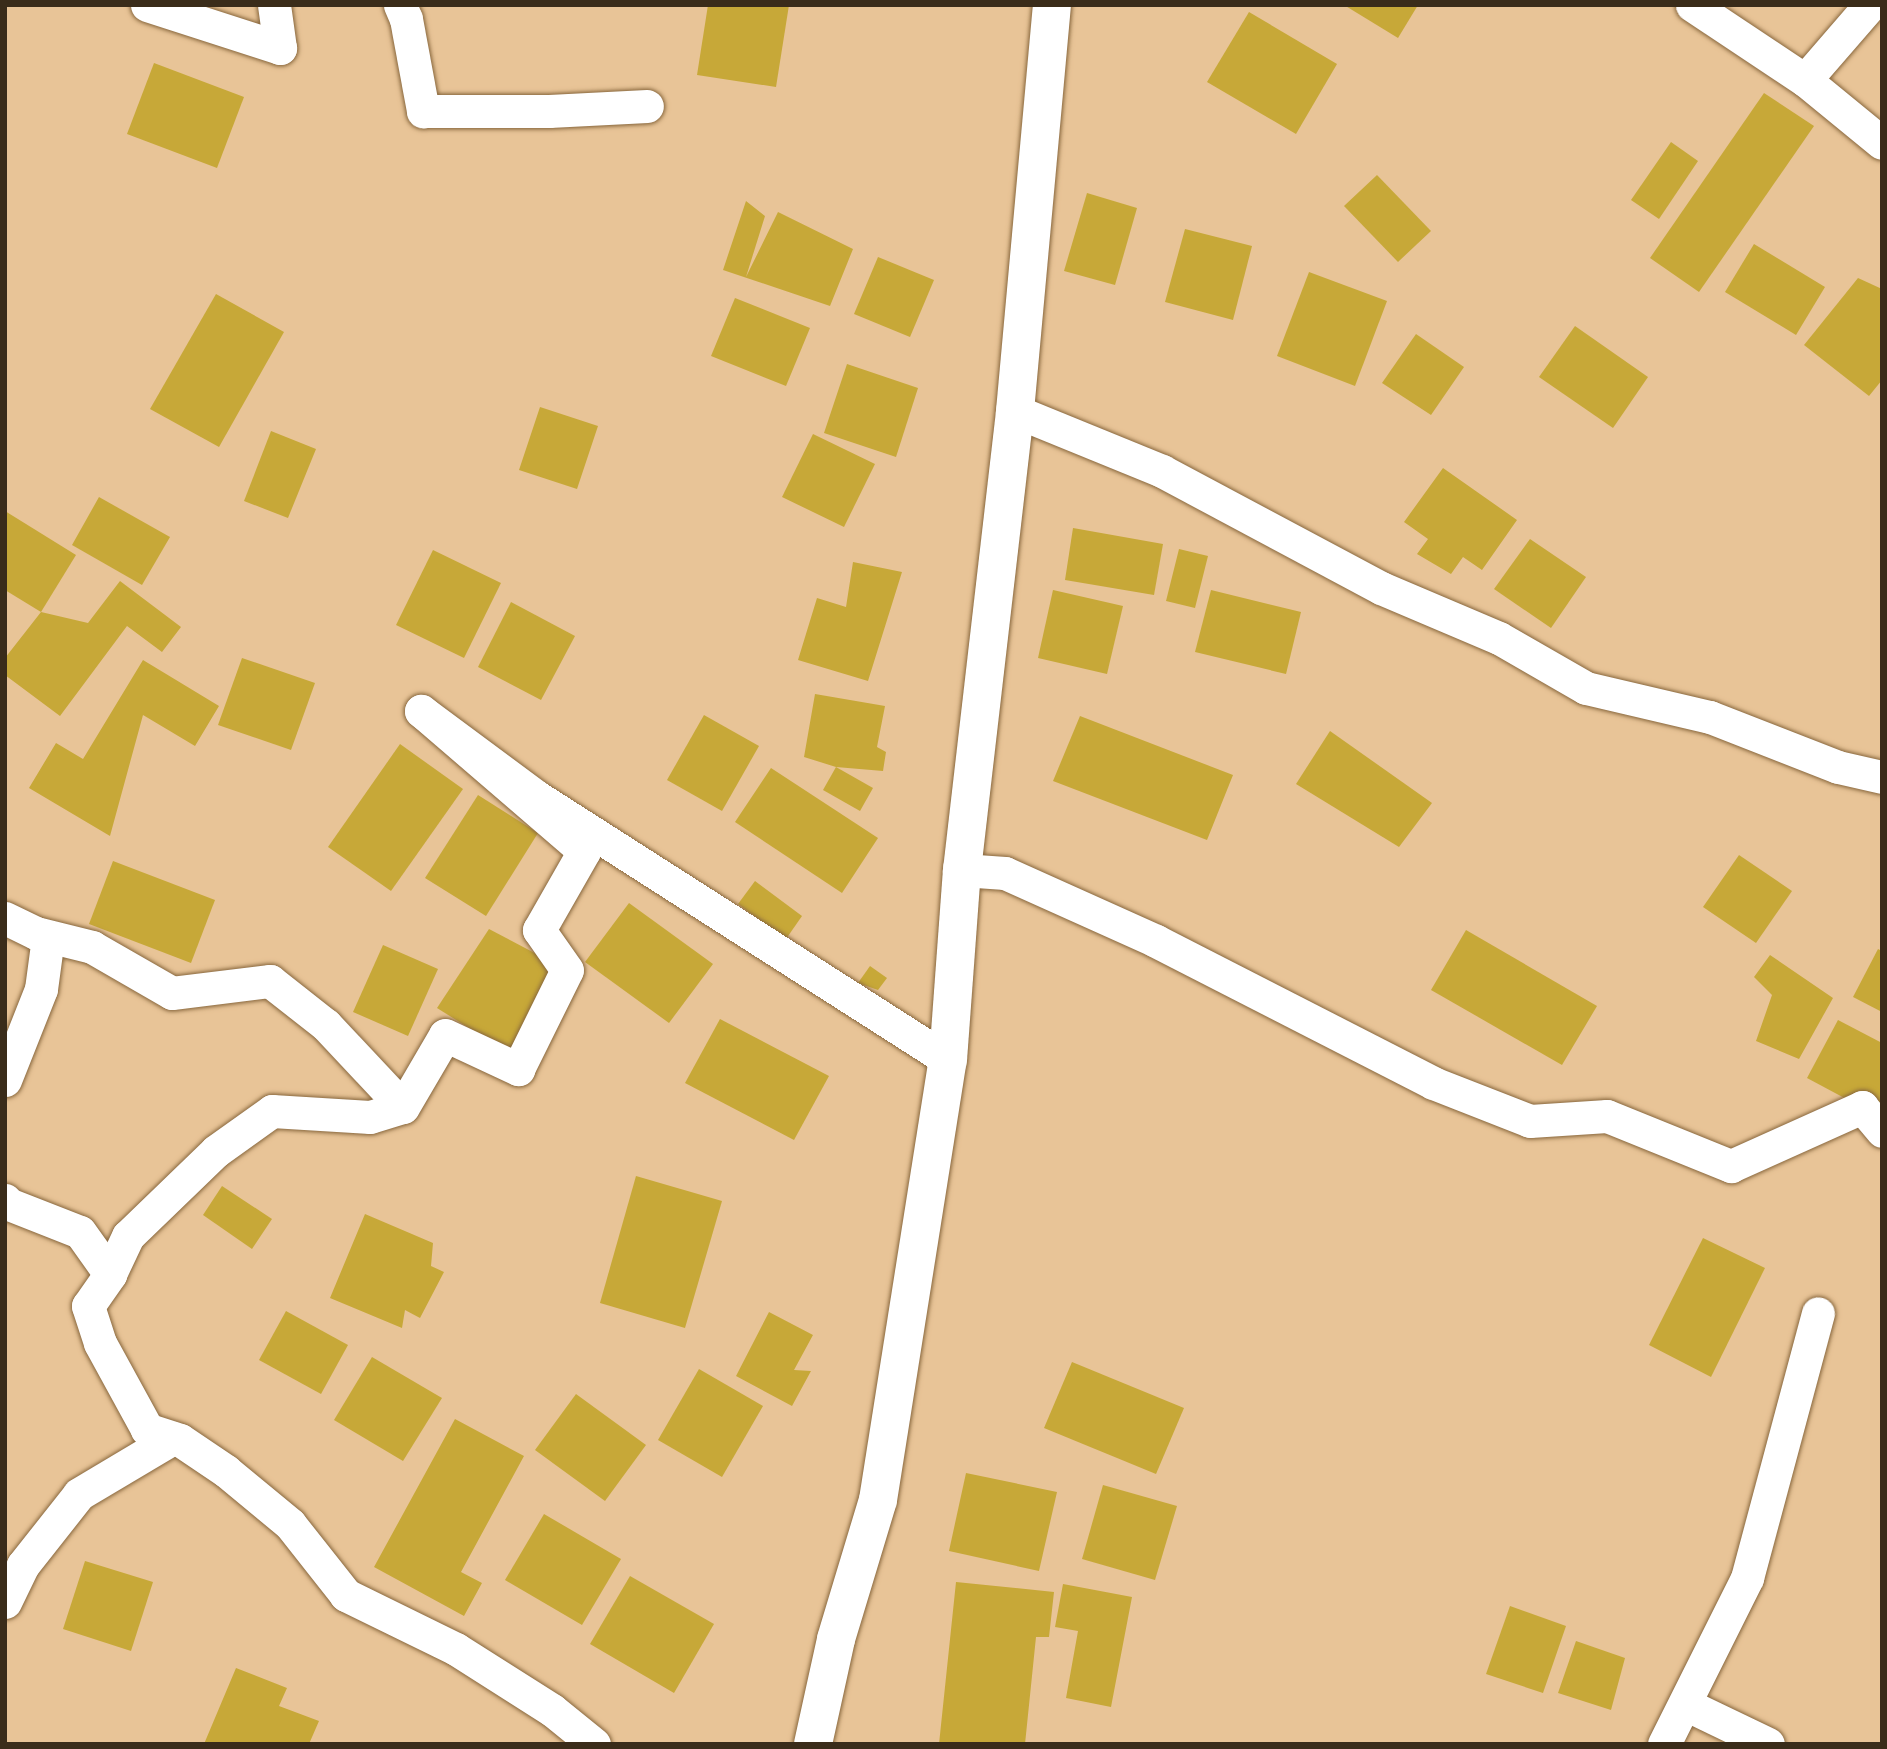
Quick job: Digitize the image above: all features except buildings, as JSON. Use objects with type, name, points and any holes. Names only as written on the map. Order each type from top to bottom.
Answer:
[{"type":"street","points":[[147,5],[280,48],[274,5]]},
{"type":"street","points":[[400,5],[406,19],[423,111],[549,111],[648,106]]},
{"type":"street","points":[[813,1744],[836,1639],[878,1500],[948,1060],[962,870],[1015,411],[1052,5]]},
{"type":"street","points":[[1692,5],[1805,80],[1882,143]]},
{"type":"street","points":[[1805,80],[1870,5]]},
{"type":"street","points":[[1015,411],[1162,471],[1381,588],[1499,638],[1586,688],[1710,717],[1838,767],[1882,777]]},
{"type":"street","points":[[594,1744],[552,1710],[456,1649],[346,1595],[290,1524],[226,1471],[173,1437],[147,1429],[100,1343],[88,1306],[110,1274],[128,1236],[174,1188],[216,1150],[272,1111],[370,1117],[403,1107],[445,1035],[518,1069],[567,970],[539,930],[584,851],[421,710],[537,797],[948,1060]]},
{"type":"street","points":[[962,870],[1005,873],[1156,941],[1433,1083],[1530,1121],[1607,1116],[1731,1166],[1862,1107],[1882,1131]]},
{"type":"street","points":[[5,918],[48,937],[92,947],[172,993],[270,981],[326,1025],[403,1107]]},
{"type":"street","points":[[5,1080],[41,989],[48,937]]},
{"type":"street","points":[[5,1200],[6,1203],[80,1232],[110,1274]]},
{"type":"street","points":[[1664,1744],[1748,1578],[1818,1313]]},
{"type":"street","points":[[5,1602],[23,1565],[79,1494],[173,1437]]},
{"type":"street","points":[[1685,1704],[1768,1744]]}]
